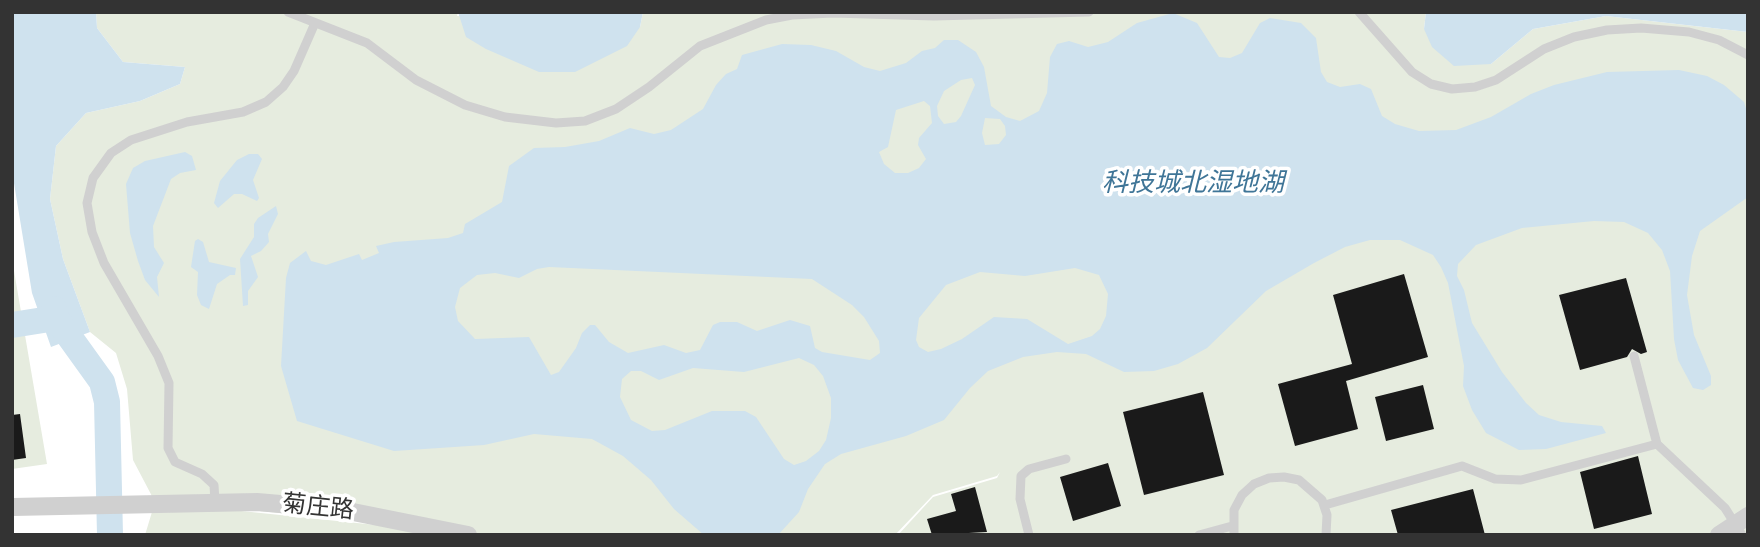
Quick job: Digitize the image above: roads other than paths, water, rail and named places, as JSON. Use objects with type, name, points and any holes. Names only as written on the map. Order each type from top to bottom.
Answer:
[{"type":"street","name":"菊庄路","points":[[12,508],[257,502],[338,509],[436,531],[468,535]]},
{"type":"street","points":[[1719,535],[1742,525]]},
{"type":"lane","points":[[288,12],[367,43],[416,79],[465,105],[505,117],[556,123],[585,121],[616,109],[649,88],[700,46],[766,20],[792,15],[833,13],[934,16],[1089,12]]},
{"type":"lane","points":[[1359,12],[1412,72],[1431,84],[1452,89],[1475,87],[1496,80],[1544,49],[1574,37],[1607,30],[1641,28],[1689,32],[1719,40],[1748,55]]},
{"type":"lane","points":[[215,502],[214,485],[202,474],[175,462],[168,448],[169,383],[158,356],[104,263],[92,232],[87,203],[93,178],[111,153],[131,140],[187,122],[243,112],[266,102],[283,87],[294,71],[315,23]]},
{"type":"lane","points":[[1634,356],[1657,444],[1742,525]]},
{"type":"lane","points":[[1325,505],[1462,466],[1494,479],[1521,480],[1657,444]]},
{"type":"lane","points":[[1029,535],[1020,499],[1020,476],[1029,469],[1066,459]]},
{"type":"lane","points":[[1199,535],[1233,530],[1234,510],[1242,495],[1254,484],[1269,478],[1284,477],[1299,480],[1312,488],[1325,505],[1326,535]]},
{"type":"water","points":[[12,12],[96,12],[97,28],[123,62],[185,67],[180,84],[140,101],[86,113],[56,146],[50,199],[63,259],[90,332],[51,347],[32,293],[12,171]]},
{"type":"water","points":[[458,12],[643,12],[640,27],[627,46],[575,72],[539,72],[486,49],[466,37]]},
{"type":"water","points":[[1426,12],[1748,12],[1748,32],[1606,16],[1533,29],[1491,64],[1454,66],[1432,47],[1424,29]]},
{"type":"water","name":"科技城北湿地湖","points":[[1173,13],[1197,23],[1219,57],[1230,58],[1242,53],[1260,23],[1270,18],[1301,23],[1316,38],[1321,72],[1327,82],[1340,87],[1360,84],[1371,89],[1382,116],[1395,124],[1419,131],[1456,130],[1491,117],[1531,94],[1554,85],[1607,72],[1679,70],[1707,76],[1724,85],[1744,102],[1748,115],[1748,197],[1700,231],[1692,256],[1687,295],[1694,335],[1711,376],[1711,385],[1703,390],[1693,388],[1678,360],[1674,339],[1670,271],[1662,250],[1648,233],[1624,222],[1594,221],[1522,228],[1476,245],[1458,264],[1457,276],[1464,290],[1472,323],[1502,372],[1526,403],[1539,415],[1561,422],[1602,426],[1606,433],[1546,449],[1519,450],[1486,433],[1472,410],[1463,386],[1464,366],[1448,283],[1441,267],[1433,255],[1400,240],[1370,240],[1345,247],[1314,263],[1266,291],[1207,348],[1178,364],[1154,371],[1124,372],[1086,354],[1057,352],[1023,357],[988,371],[944,420],[906,436],[841,454],[825,464],[808,489],[799,512],[778,535],[704,535],[674,509],[651,480],[623,456],[592,439],[534,434],[484,445],[394,451],[297,421],[281,366],[286,278],[290,263],[306,251],[311,261],[326,265],[359,254],[362,260],[379,253],[376,246],[448,238],[463,233],[465,224],[502,202],[509,166],[534,148],[565,147],[599,141],[630,128],[654,134],[671,130],[703,109],[716,85],[726,74],[737,69],[742,55],[782,44],[811,45],[836,51],[864,67],[880,71],[906,63],[922,51],[935,48],[944,40],[958,40],[976,52],[984,67],[991,106],[1006,117],[1020,121],[1039,111],[1047,93],[1050,57],[1057,44],[1069,41],[1088,47],[1108,42],[1137,23]],"holes":[[[972,78],[975,85],[961,116],[956,122],[944,124],[938,116],[937,106],[944,91],[961,80]],[[924,101],[930,106],[932,123],[919,138],[918,145],[926,159],[919,168],[908,173],[895,173],[884,164],[879,152],[888,147],[896,110]],[[985,118],[1000,119],[1005,126],[1006,135],[999,144],[985,145],[982,133]],[[549,267],[812,279],[852,305],[864,317],[879,341],[880,353],[870,360],[822,352],[815,348],[810,326],[790,320],[757,331],[737,322],[720,322],[713,325],[700,350],[686,353],[664,345],[628,353],[609,342],[595,325],[590,325],[582,333],[576,348],[559,372],[551,375],[529,337],[475,339],[458,321],[455,307],[460,288],[477,275],[495,273],[519,278],[537,269]],[[1075,268],[1099,275],[1108,294],[1106,316],[1100,329],[1092,336],[1068,344],[1027,319],[994,317],[962,339],[941,349],[928,352],[919,347],[916,340],[919,318],[946,285],[980,272],[1025,276]],[[799,358],[814,365],[823,376],[831,398],[831,418],[826,440],[819,451],[806,461],[794,465],[784,459],[756,417],[745,411],[712,411],[665,430],[652,431],[631,420],[620,397],[622,379],[631,371],[641,371],[659,380],[693,368],[744,372]]]},
{"type":"water","points":[[185,152],[192,156],[196,170],[180,173],[171,179],[153,226],[154,247],[164,263],[157,277],[159,297],[145,280],[138,261],[130,233],[126,184],[133,168],[145,161]]},
{"type":"water","points":[[249,154],[258,154],[262,159],[253,180],[259,198],[257,201],[242,194],[234,194],[218,208],[214,203],[220,181],[237,160]]},
{"type":"water","points":[[276,206],[278,214],[268,234],[269,242],[261,251],[251,256],[258,277],[248,291],[248,305],[243,306],[240,259],[254,237],[254,224],[258,218]]},
{"type":"water","points":[[198,239],[203,242],[209,262],[236,268],[235,275],[230,275],[217,284],[209,309],[201,305],[197,295],[198,272],[191,267],[195,241]]},
{"type":"waterway","points":[[54,309],[56,318],[102,382],[107,402],[110,535]]},
{"type":"waterway","points":[[12,325],[56,318]]}]
